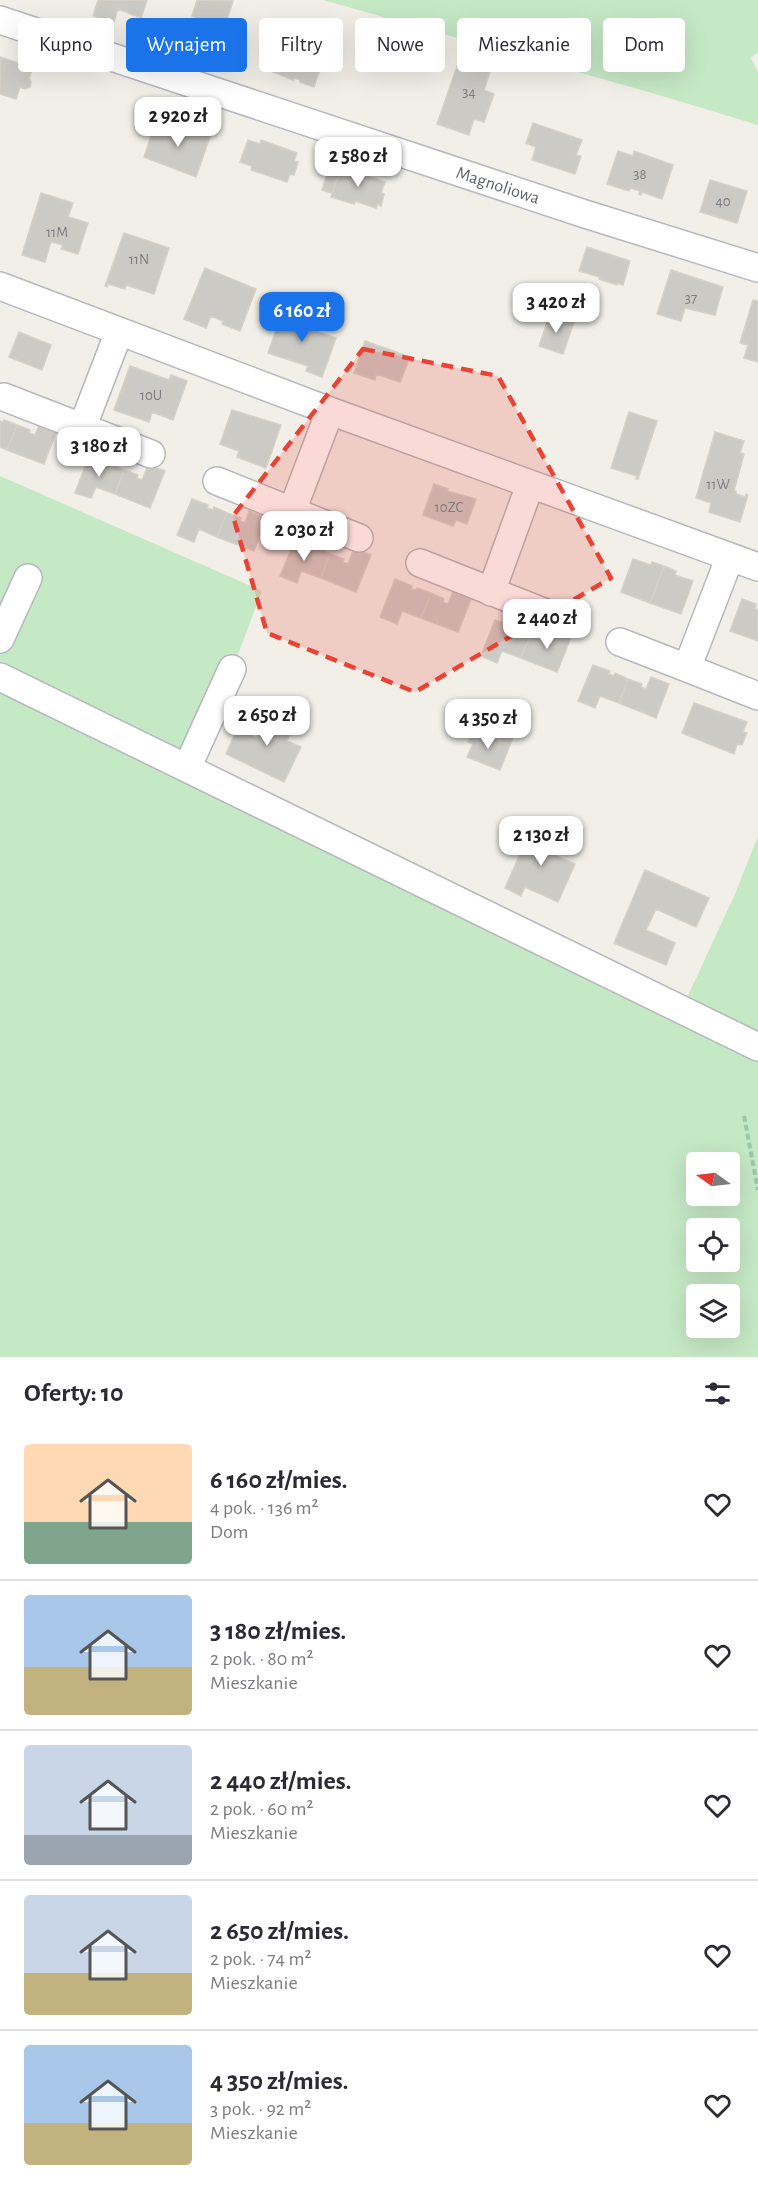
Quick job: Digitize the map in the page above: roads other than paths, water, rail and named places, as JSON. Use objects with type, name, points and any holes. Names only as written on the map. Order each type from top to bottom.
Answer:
[{"type":"street","name":"Magnoliowa","points":[[0,20],[758,268]]},
{"type":"street","points":[[0,286],[330,411],[758,567]]},
{"type":"street","points":[[82,428],[119,332]]},
{"type":"street","points":[[4,397],[151,454]]},
{"type":"street","points":[[292,511],[330,411]]},
{"type":"street","points":[[217,481],[359,538]]},
{"type":"street","points":[[491,592],[530,484]]},
{"type":"street","points":[[687,668],[730,557]]},
{"type":"street","points":[[420,564],[561,619]]},
{"type":"street","points":[[0,639],[28,578]]},
{"type":"street","points":[[620,642],[758,696]]},
{"type":"street","points":[[187,768],[231,669]]},
{"type":"street","points":[[0,677],[758,1047]]}]
